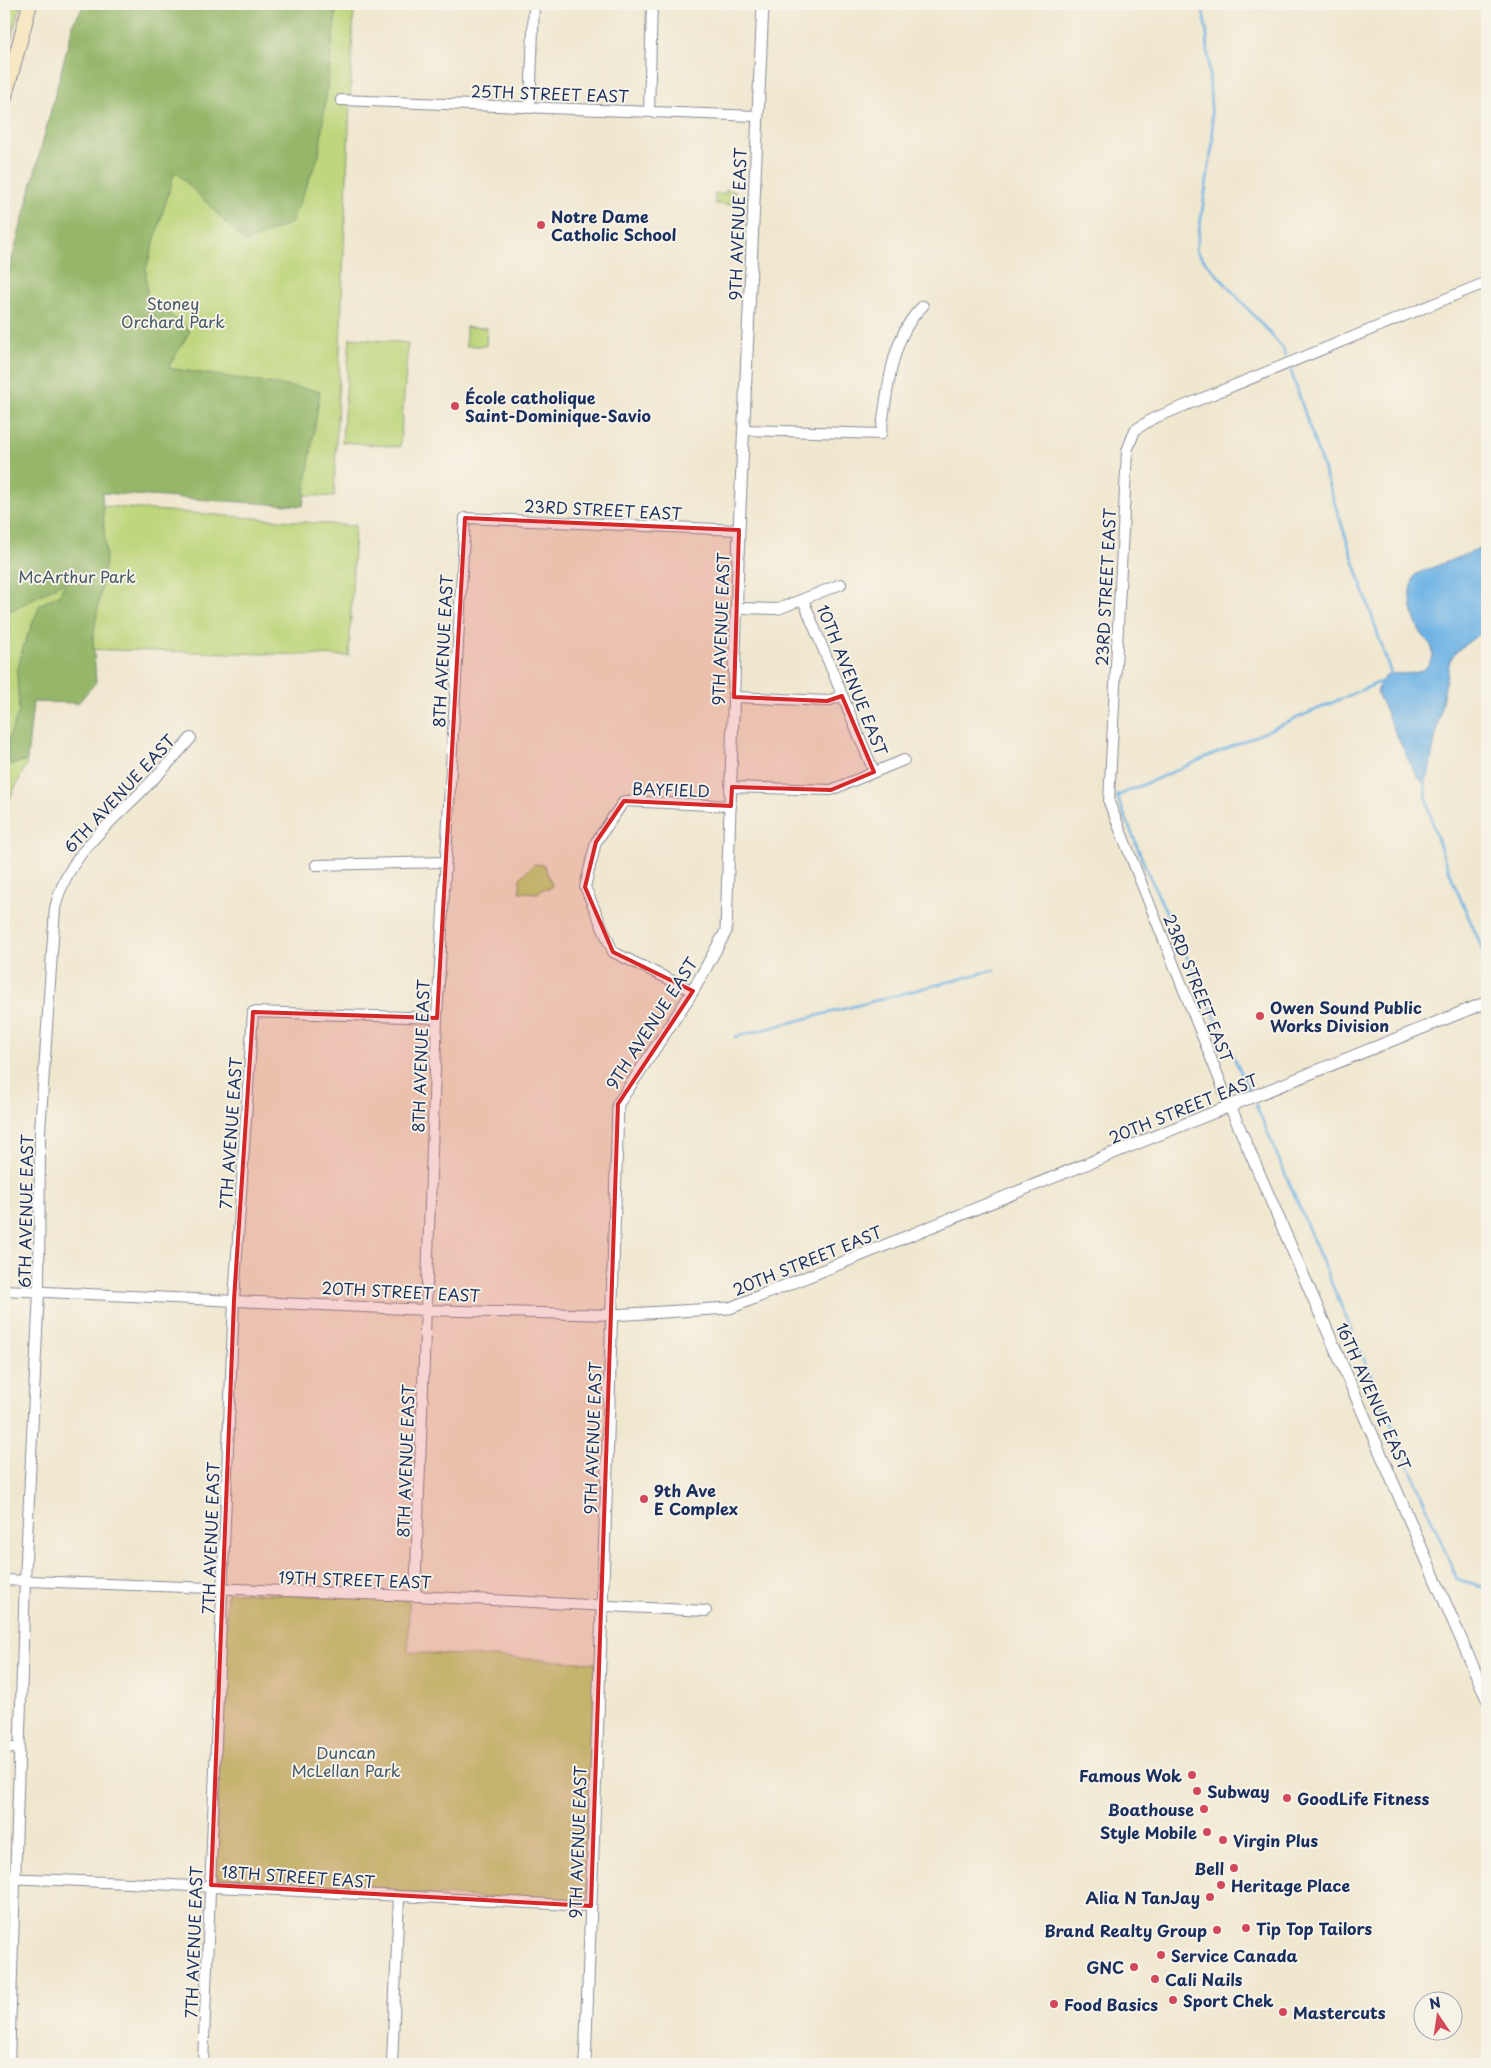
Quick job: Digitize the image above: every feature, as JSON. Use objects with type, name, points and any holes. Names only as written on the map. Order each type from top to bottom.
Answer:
[{"type":"main road","points":[[4,100],[30,4]]},
{"type":"street","points":[[530,108],[534,4]]},
{"type":"street","points":[[649,112],[652,4]]},
{"type":"street","name":"9TH AVENUE EAST","points":[[584,2064],[602,1607],[618,1104],[694,990],[726,931],[739,530],[763,4]]},
{"type":"street","name":"25TH STREET EAST","points":[[341,100],[757,116]]},
{"type":"street","name":"23RD STREET EAST","points":[[1230,1106],[1109,802],[1127,451],[1135,430],[1152,419],[1487,282]]},
{"type":"street","points":[[744,430],[881,434],[888,377],[915,313],[923,306]]},
{"type":"street","name":"23RD STREET EAST","points":[[465,518],[739,530]]},
{"type":"street","name":"8TH AVENUE EAST","points":[[415,1596],[436,1018],[465,518]]},
{"type":"street","points":[[737,608],[778,609],[841,584]]},
{"type":"street","name":"10TH AVENUE EAST","points":[[803,600],[874,772]]},
{"type":"street","points":[[734,697],[827,701],[842,696]]},
{"type":"street","name":"6TH AVENUE EAST","points":[[8,2064],[17,1878],[19,1748],[25,1581],[39,1291],[40,1132],[53,920],[58,896],[69,870],[92,840],[158,776],[191,738]]},
{"type":"street","points":[[732,787],[831,790],[904,760]]},
{"type":"street","name":"BAYFIELD","points":[[694,990],[613,952],[585,887],[596,842],[624,801],[731,806]]},
{"type":"street","points":[[316,865],[445,862]]},
{"type":"street","name":"20TH STREET EAST","points":[[4,1290],[426,1310],[612,1315],[730,1308],[1487,1002]]},
{"type":"street","name":"7TH AVENUE EAST","points":[[203,2064],[234,1300],[253,1012],[436,1018]]},
{"type":"street","name":"16TH AVENUE EAST","points":[[1230,1106],[1487,1699]]},
{"type":"street","name":"19TH STREET EAST","points":[[4,1580],[415,1596],[706,1611]]},
{"type":"street","points":[[4,1748],[19,1748]]},
{"type":"street","name":"18TH STREET EAST","points":[[4,1878],[211,1885],[399,1898],[591,1906]]},
{"type":"street","points":[[392,2064],[399,1898]]},
{"type":"highlighted area","points":[[465,518],[739,530],[734,697],[827,701],[842,696],[874,772],[831,790],[732,787],[731,806],[624,801],[596,842],[585,887],[613,952],[693,991],[618,1104],[591,1906],[211,1885],[234,1300],[253,1012],[437,1018]]},
{"type":"green space","points":[[4,4],[21,4],[4,64]]},
{"type":"green space","name":"Stoney Orchard Park","points":[[85,4],[354,4],[334,497],[4,474],[4,291],[74,22]]},
{"type":"green space","name":"Stoney Orchard Park","points":[[85,4],[337,4],[319,155],[291,223],[245,242],[175,171],[146,269],[147,296],[190,331],[168,368],[320,391],[303,506],[102,493],[106,559],[93,638],[96,682],[78,703],[33,702],[27,760],[10,765],[6,744],[19,712],[17,673],[23,647],[40,605],[60,594],[66,581],[8,612],[10,633],[4,648],[4,291],[74,22]]},
{"type":"green space","points":[[726,190],[735,191],[734,205],[715,204],[715,193],[725,194]]},
{"type":"green space","points":[[466,327],[487,328],[486,346],[466,346]]},
{"type":"green space","points":[[350,338],[408,343],[400,447],[342,442]]},
{"type":"green space","name":"McArthur Park","points":[[4,498],[355,526],[349,656],[36,648],[26,766],[4,810]]},
{"type":"green space","points":[[534,864],[544,865],[552,885],[549,889],[543,889],[538,893],[520,892],[520,878]]},
{"type":"green space","name":"Duncan McLellan Park","points":[[227,1592],[409,1600],[408,1652],[596,1663],[587,1903],[403,1893],[214,1878]]},
{"type":"water","points":[[1487,546],[1487,628],[1458,650],[1450,660],[1428,777],[1421,781],[1413,770],[1377,693],[1380,684],[1388,675],[1420,671],[1426,667],[1433,657],[1431,646],[1420,631],[1412,610],[1411,594],[1416,574]]},
{"type":"waterway","points":[[1202,4],[1207,35],[1213,141],[1196,251],[1283,348],[1285,356]]},
{"type":"waterway","points":[[1291,371],[1391,674]]},
{"type":"waterway","points":[[1249,1090],[1147,871],[1117,796],[1380,682]]},
{"type":"waterway","points":[[1424,779],[1433,826],[1441,849],[1458,894],[1487,960]]},
{"type":"waterway","points":[[735,1037],[994,970]]},
{"type":"waterway","points":[[1256,1105],[1457,1579],[1487,1588]]},
{"type":"place","name":"Notre Dame Catholic School","points":[[541,225]]},
{"type":"place","name":"École catholique Saint-Dominique-Savio","points":[[455,406]]},
{"type":"place","name":"Owen Sound Public Works Division","points":[[1260,1016]]},
{"type":"place","name":"9th Ave E Complex","points":[[644,1499]]},
{"type":"place","name":"Famous Wok","points":[[1192,1775]]},
{"type":"place","name":"Subway","points":[[1197,1791]]},
{"type":"place","name":"GoodLife Fitness","points":[[1287,1798]]},
{"type":"place","name":"Boathouse","points":[[1204,1809]]},
{"type":"place","name":"Style Mobile","points":[[1207,1832]]},
{"type":"place","name":"Virgin Plus","points":[[1223,1840]]},
{"type":"place","name":"Bell","points":[[1234,1868]]},
{"type":"place","name":"Heritage Place","points":[[1221,1885]]},
{"type":"place","name":"Alia N TanJay","points":[[1210,1897]]},
{"type":"place","name":"Tip Top Tailors","points":[[1246,1928]]},
{"type":"place","name":"Brand Realty Group","points":[[1217,1930]]},
{"type":"place","name":"Service Canada","points":[[1161,1955]]},
{"type":"place","name":"GNC","points":[[1134,1967]]},
{"type":"place","name":"Cali Nails","points":[[1155,1979]]},
{"type":"place","name":"Sport Chek","points":[[1173,2000]]},
{"type":"place","name":"Food Basics","points":[[1054,2004]]},
{"type":"place","name":"Mastercuts","points":[[1283,2012]]}]
